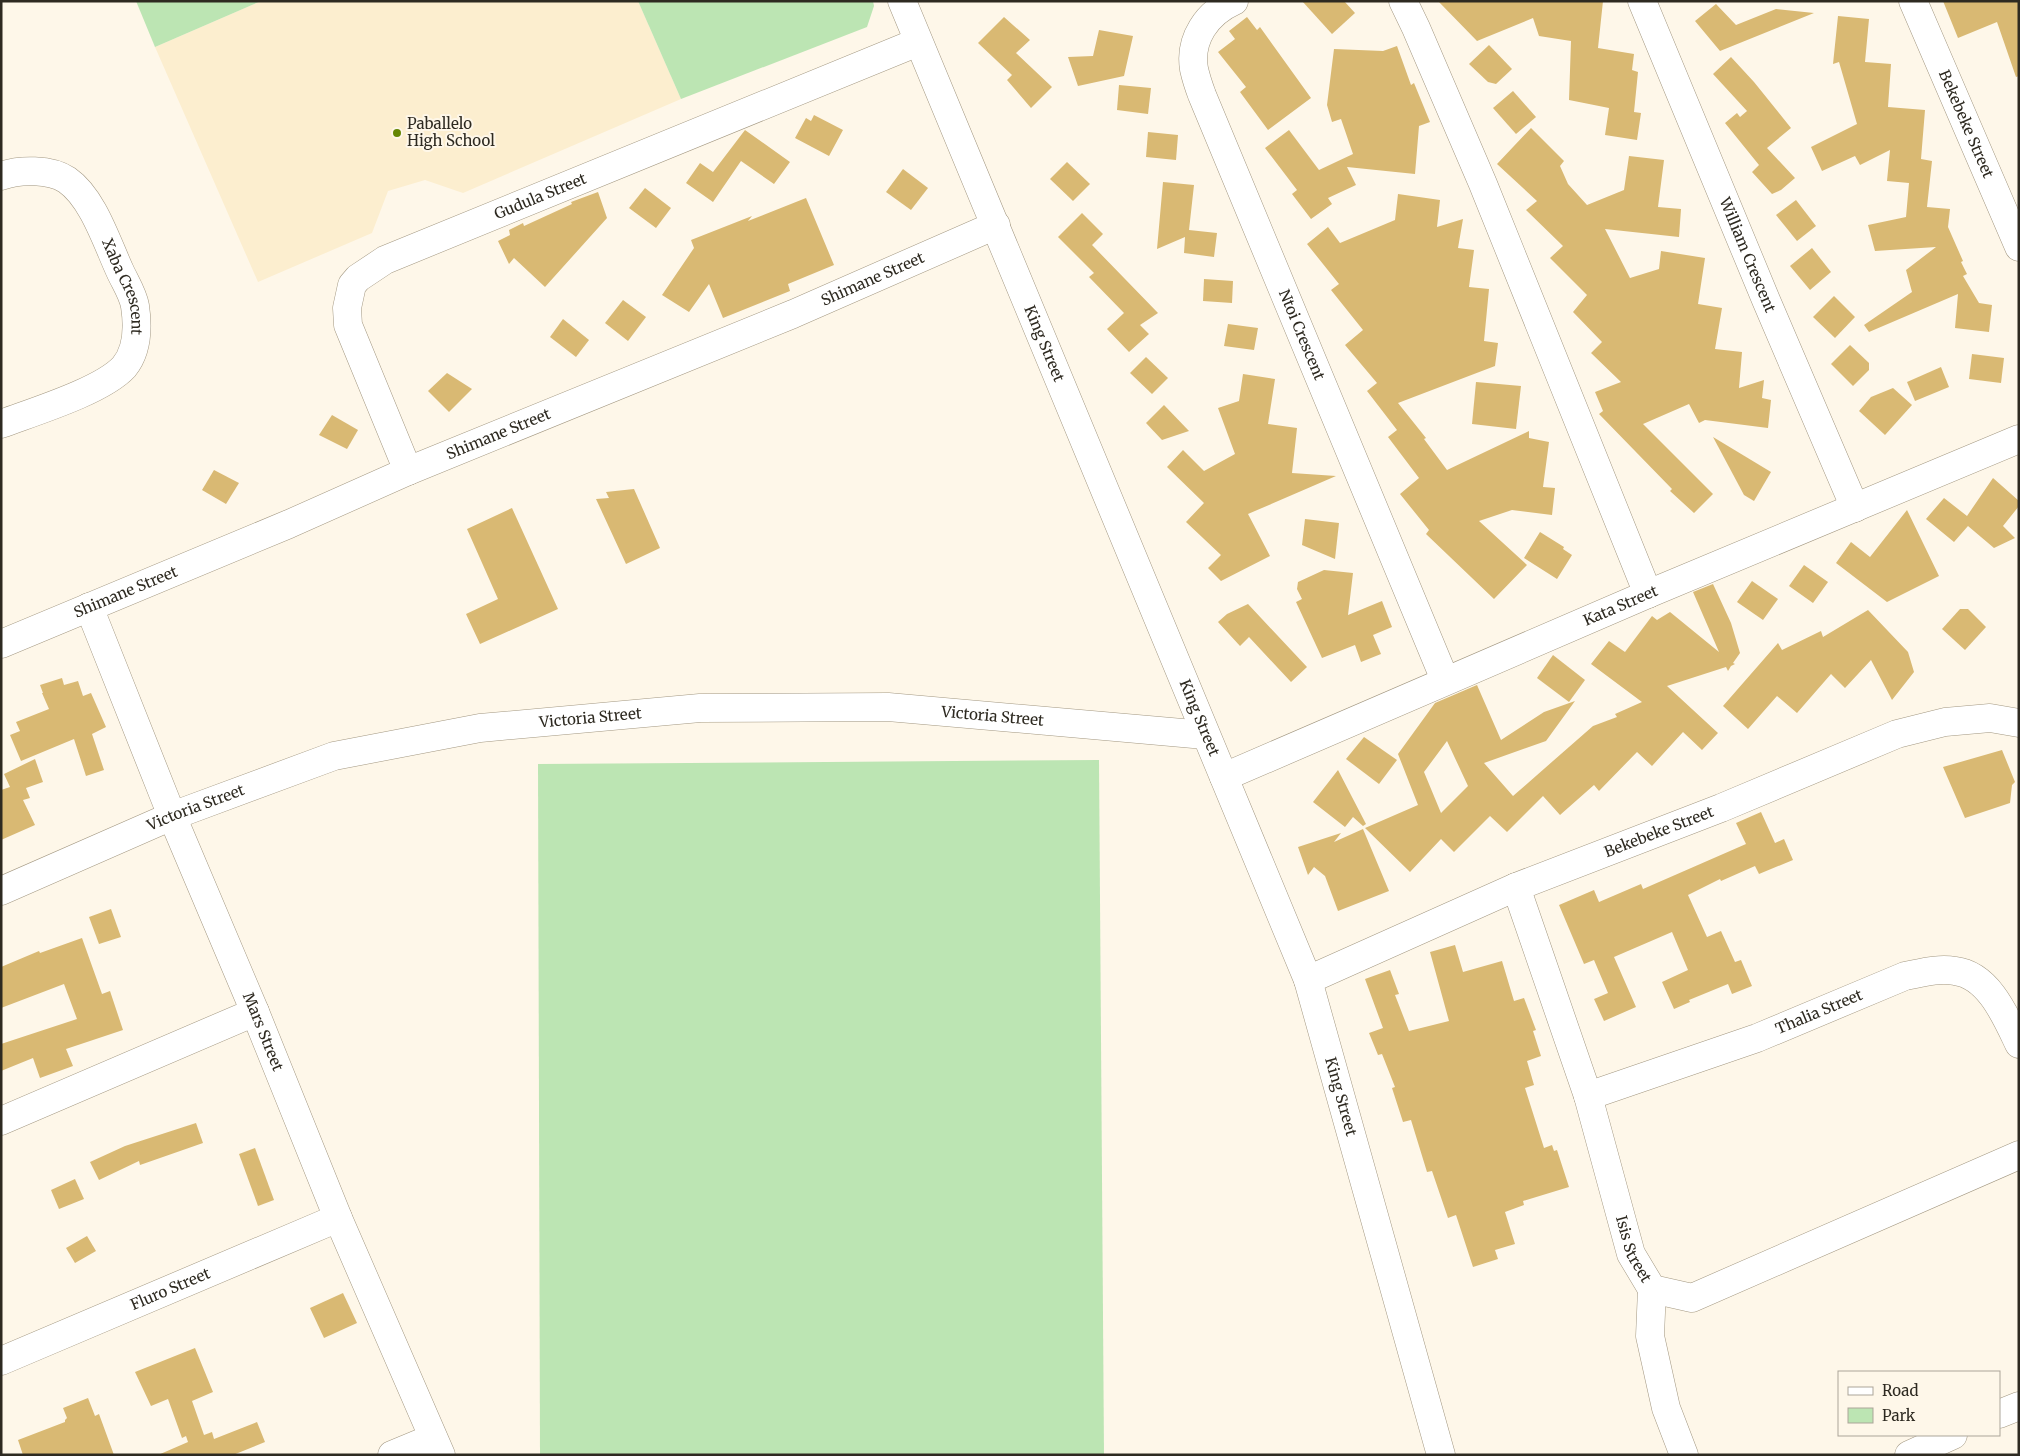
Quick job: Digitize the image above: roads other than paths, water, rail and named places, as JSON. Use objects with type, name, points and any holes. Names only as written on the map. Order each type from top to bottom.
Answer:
[{"type":"street","name":"King Street","points":[[902,1],[1308,980],[1441,1455]]},
{"type":"street","name":"Ntoi Crescent","points":[[1234,1],[1215,13],[1204,25],[1196,40],[1193,55],[1194,70],[1202,96],[1445,680]]},
{"type":"street","points":[[1403,1],[1483,184],[1648,594]]},
{"type":"street","name":"William Crescent","points":[[1642,1],[1766,300],[1856,508]]},
{"type":"street","name":"Bekebeke Street","points":[[1913,1],[2019,247]]},
{"type":"street","name":"Gudula Street","points":[[408,471],[348,325],[348,298],[352,285],[358,278],[385,260],[918,42]]},
{"type":"street","name":"Xaba Crescent","points":[[1,176],[20,171],[42,172],[66,180],[79,191],[93,212],[135,303],[137,330],[133,352],[124,367],[107,380],[87,391],[1,424]]},
{"type":"street","name":"Shimane Street","points":[[1,644],[289,524],[408,471],[793,314],[996,225]]},
{"type":"street","name":"Kata Street","points":[[1224,777],[1445,680],[2019,439]]},
{"type":"street","name":"Mars Street","points":[[89,607],[172,816],[255,1012],[338,1218],[437,1446]]},
{"type":"street","name":"Victoria Street","points":[[1,890],[172,816],[334,756],[480,728],[700,708],[888,707],[1206,735]]},
{"type":"street","name":"Bekebeke Street","points":[[1308,980],[1516,887],[1721,808],[1897,734],[1945,722],[1990,718],[2019,723]]},
{"type":"street","name":"Isis Street","points":[[1516,887],[1588,1096],[1631,1254],[1652,1289],[1692,1298],[2019,1156]]},
{"type":"street","name":"Thalia Street","points":[[1588,1096],[1757,1038],[1905,976],[1929,971],[1956,971],[1978,980],[1998,1003],[2019,1044]]},
{"type":"street","points":[[1,1121],[255,1012]]},
{"type":"street","name":"Fluro Street","points":[[1,1361],[338,1218]]},
{"type":"street","points":[[1652,1289],[1650,1336],[1666,1408],[1684,1455]]},
{"type":"street","points":[[2000,1414],[2019,1406]]},
{"type":"street","points":[[1909,1455],[1951,1436]]},
{"type":"street","points":[[392,1455],[437,1446]]},
{"type":"place","name":"Paballelo High School","points":[[397,133]]}]
